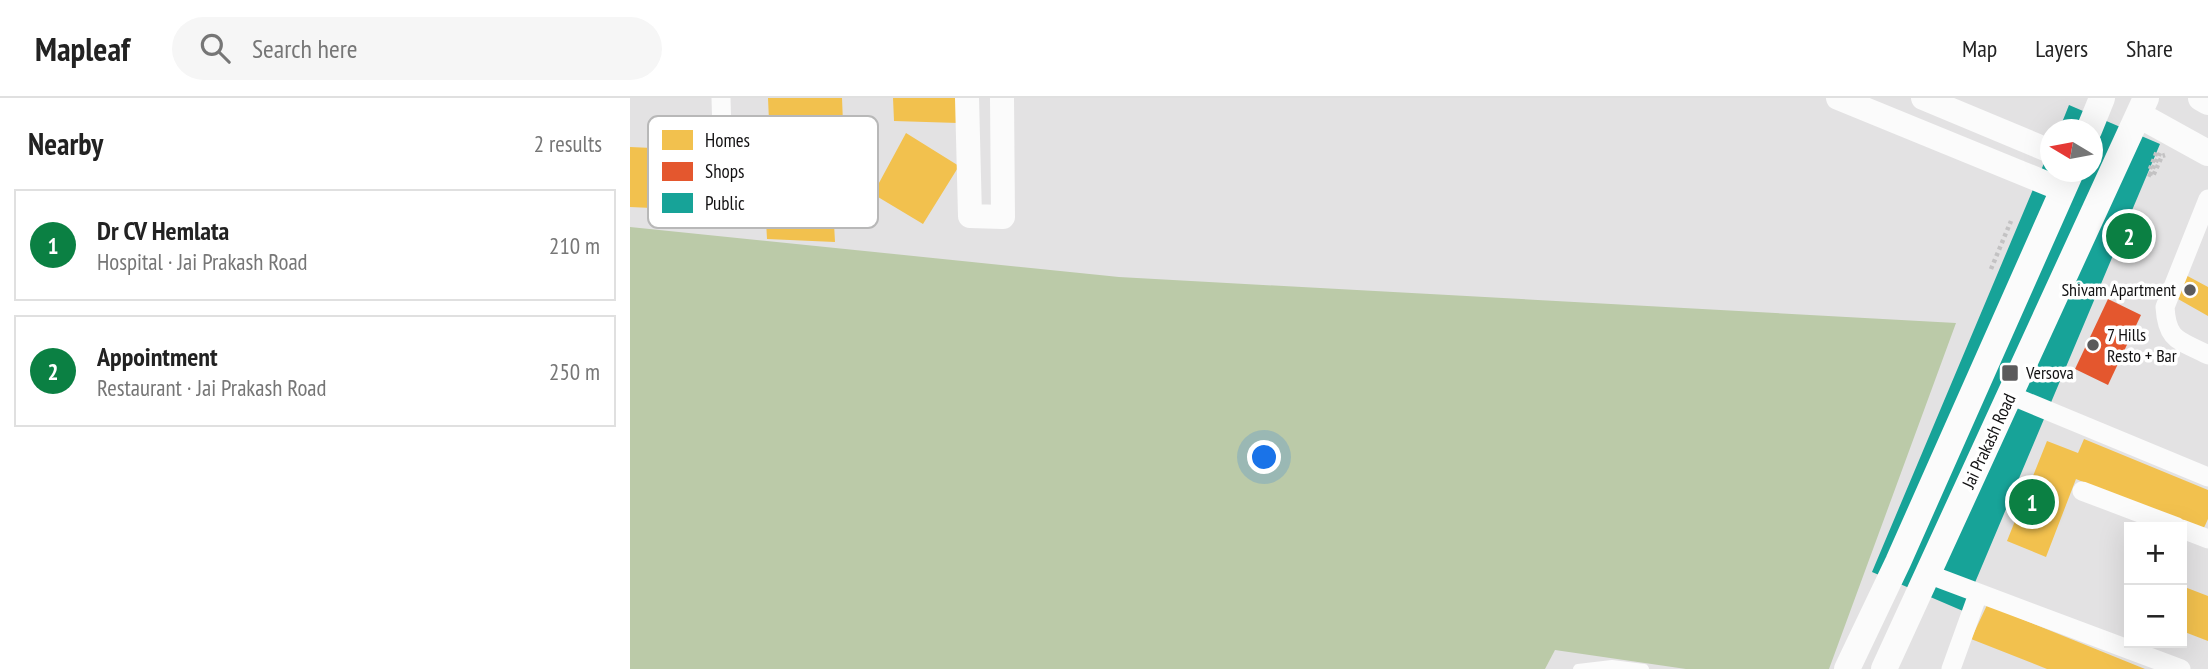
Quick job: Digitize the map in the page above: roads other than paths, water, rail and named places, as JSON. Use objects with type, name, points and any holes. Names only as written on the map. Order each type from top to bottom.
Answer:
[{"type":"main road","points":[[2093,119],[2102,98]]},
{"type":"main road","points":[[2201,98],[2208,102]]},
{"type":"main road","points":[[2142,107],[2208,153]]},
{"type":"main road","name":"Jai Prakash Road","points":[[1884,669],[2142,107]]},
{"type":"main road","name":"Jai Prakash Road","points":[[1847,669],[1898,562],[2067,182]]},
{"type":"street","points":[[721,98],[722,116]]},
{"type":"street","points":[[967,98],[970,216],[1003,217],[1002,98]]},
{"type":"street","points":[[1838,98],[2020,171],[2040,175]]},
{"type":"street","points":[[1923,98],[2040,147]]},
{"type":"street","points":[[2020,171],[2040,148]]},
{"type":"street","points":[[2208,199],[2165,307],[2166,324],[2172,336],[2208,355]]},
{"type":"street","points":[[2010,396],[2208,477]]},
{"type":"street","points":[[2082,491],[2164,522]]},
{"type":"street","points":[[2187,531],[2208,539]]},
{"type":"street","points":[[1928,574],[2181,669]]},
{"type":"street","points":[[1951,669],[1978,594]]},
{"type":"lane","points":[[1578,669],[1612,664],[1644,669]]},
{"type":"place","name":"Appointment","points":[[2129,236]]},
{"type":"place","name":"Shivam Apartment","points":[[2190,290]]},
{"type":"place","name":"7 Hills Resto + Bar","points":[[2093,345]]},
{"type":"place","name":"Versova","points":[[2010,373]]},
{"type":"place","name":"Dr CV Hemlata","points":[[2032,502]]}]
